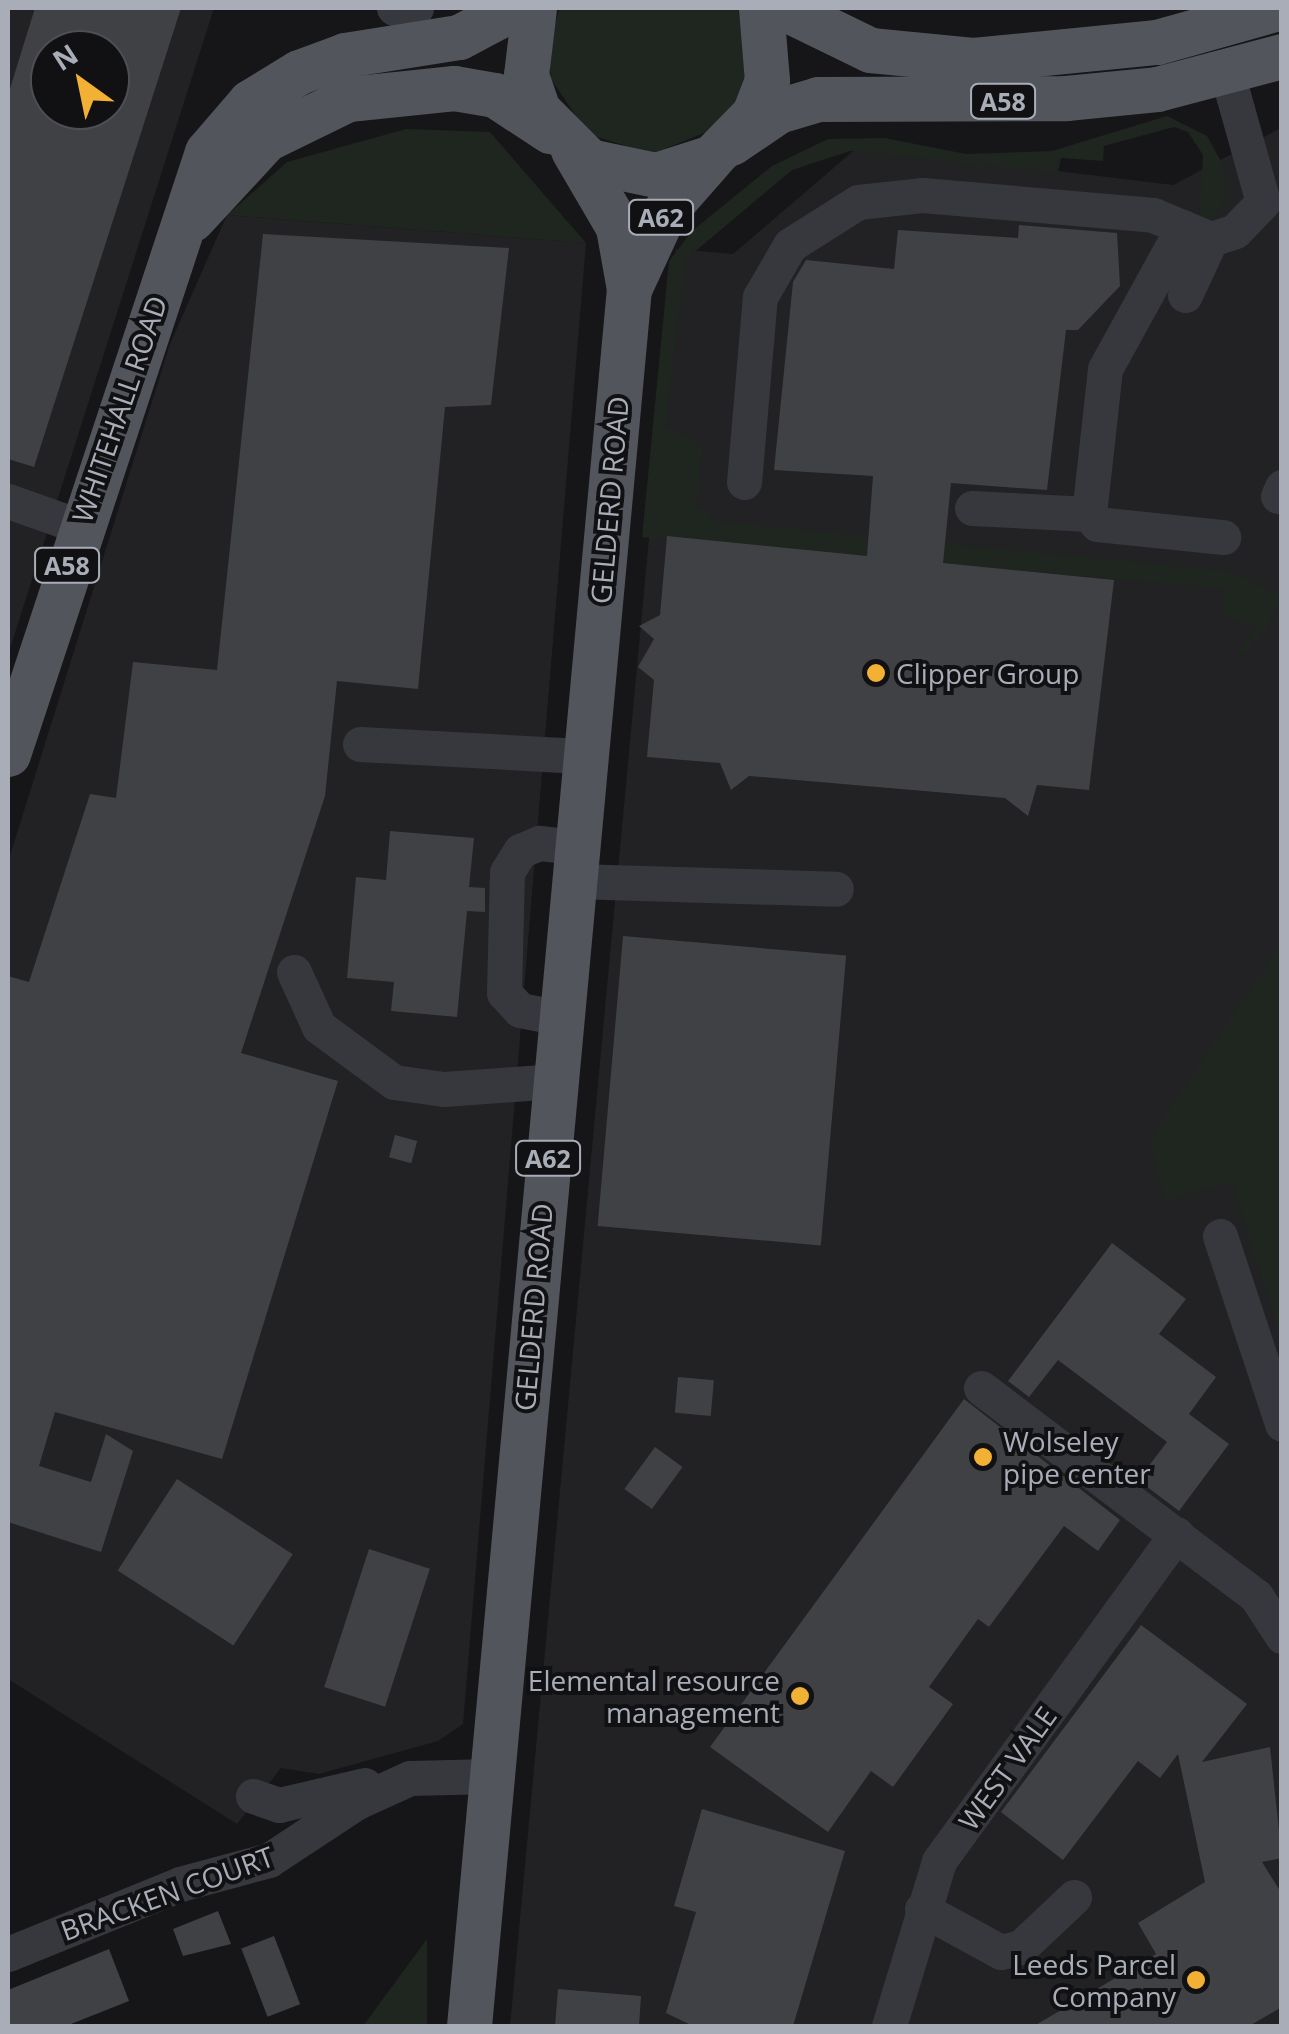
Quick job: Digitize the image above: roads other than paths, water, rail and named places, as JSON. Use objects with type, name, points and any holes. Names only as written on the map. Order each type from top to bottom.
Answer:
[{"type":"main road","name":"WHITEHALL ROAD","points":[[8,754],[80,526],[207,152],[269,87],[345,55],[459,37],[514,8]]},
{"type":"main road","name":"GELDERD ROAD","points":[[468,2026],[629,289],[618,227],[526,74],[534,8]]},
{"type":"main road","points":[[721,150],[767,80],[761,8]]},
{"type":"main road","points":[[784,8],[870,50],[973,60],[1157,42],[1278,8]]},
{"type":"main road","name":"A58","points":[[567,145],[622,173],[656,175],[721,150],[778,111],[818,99],[1066,98],[1226,73],[1282,56]]},
{"type":"main road","name":"WHITEHALL ROAD","points":[[178,236],[266,139],[348,99],[405,88],[495,95],[567,145]]},
{"type":"main road","name":"GELDERD ROAD","points":[[629,289],[664,211],[721,150]]},
{"type":"street","points":[[394,8],[416,8]]},
{"type":"street","points":[[744,482],[760,297],[790,245],[858,202],[922,195],[1152,215],[1197,233],[1235,231],[1272,203],[1226,73]]},
{"type":"street","points":[[1185,295],[1197,233]]},
{"type":"street","points":[[1088,514],[1104,368],[1197,233]]},
{"type":"street","points":[[8,500],[80,526]]},
{"type":"street","points":[[972,508],[1088,514],[1097,524],[1224,537]]},
{"type":"street","points":[[360,744],[585,756]]},
{"type":"street","points":[[561,1018],[520,1010],[504,993],[507,872],[520,851],[539,843],[575,864],[836,889]]},
{"type":"street","points":[[294,972],[319,1027],[394,1082],[444,1088],[555,1082]]},
{"type":"street","points":[[1220,1236],[1282,1424]]},
{"type":"street","points":[[980,1388],[1256,1596],[1282,1636]]},
{"type":"street","name":"WEST VALE","points":[[889,2026],[940,1860],[1177,1534]]},
{"type":"street","name":"BRACKEN COURT","points":[[8,1954],[180,1884],[268,1860],[357,1802],[410,1778],[490,1776]]},
{"type":"street","points":[[253,1796],[279,1805],[410,1778]]},
{"type":"street","points":[[922,1909],[1001,1952],[1021,1947],[1074,1897]]},
{"type":"place","name":"Clipper Group","points":[[876,673]]},
{"type":"place","name":"Wolseley pipe center","points":[[983,1457]]},
{"type":"place","name":"Elemental resource management","points":[[800,1696]]},
{"type":"place","name":"Leeds Parcel Company","points":[[1196,1980]]}]
